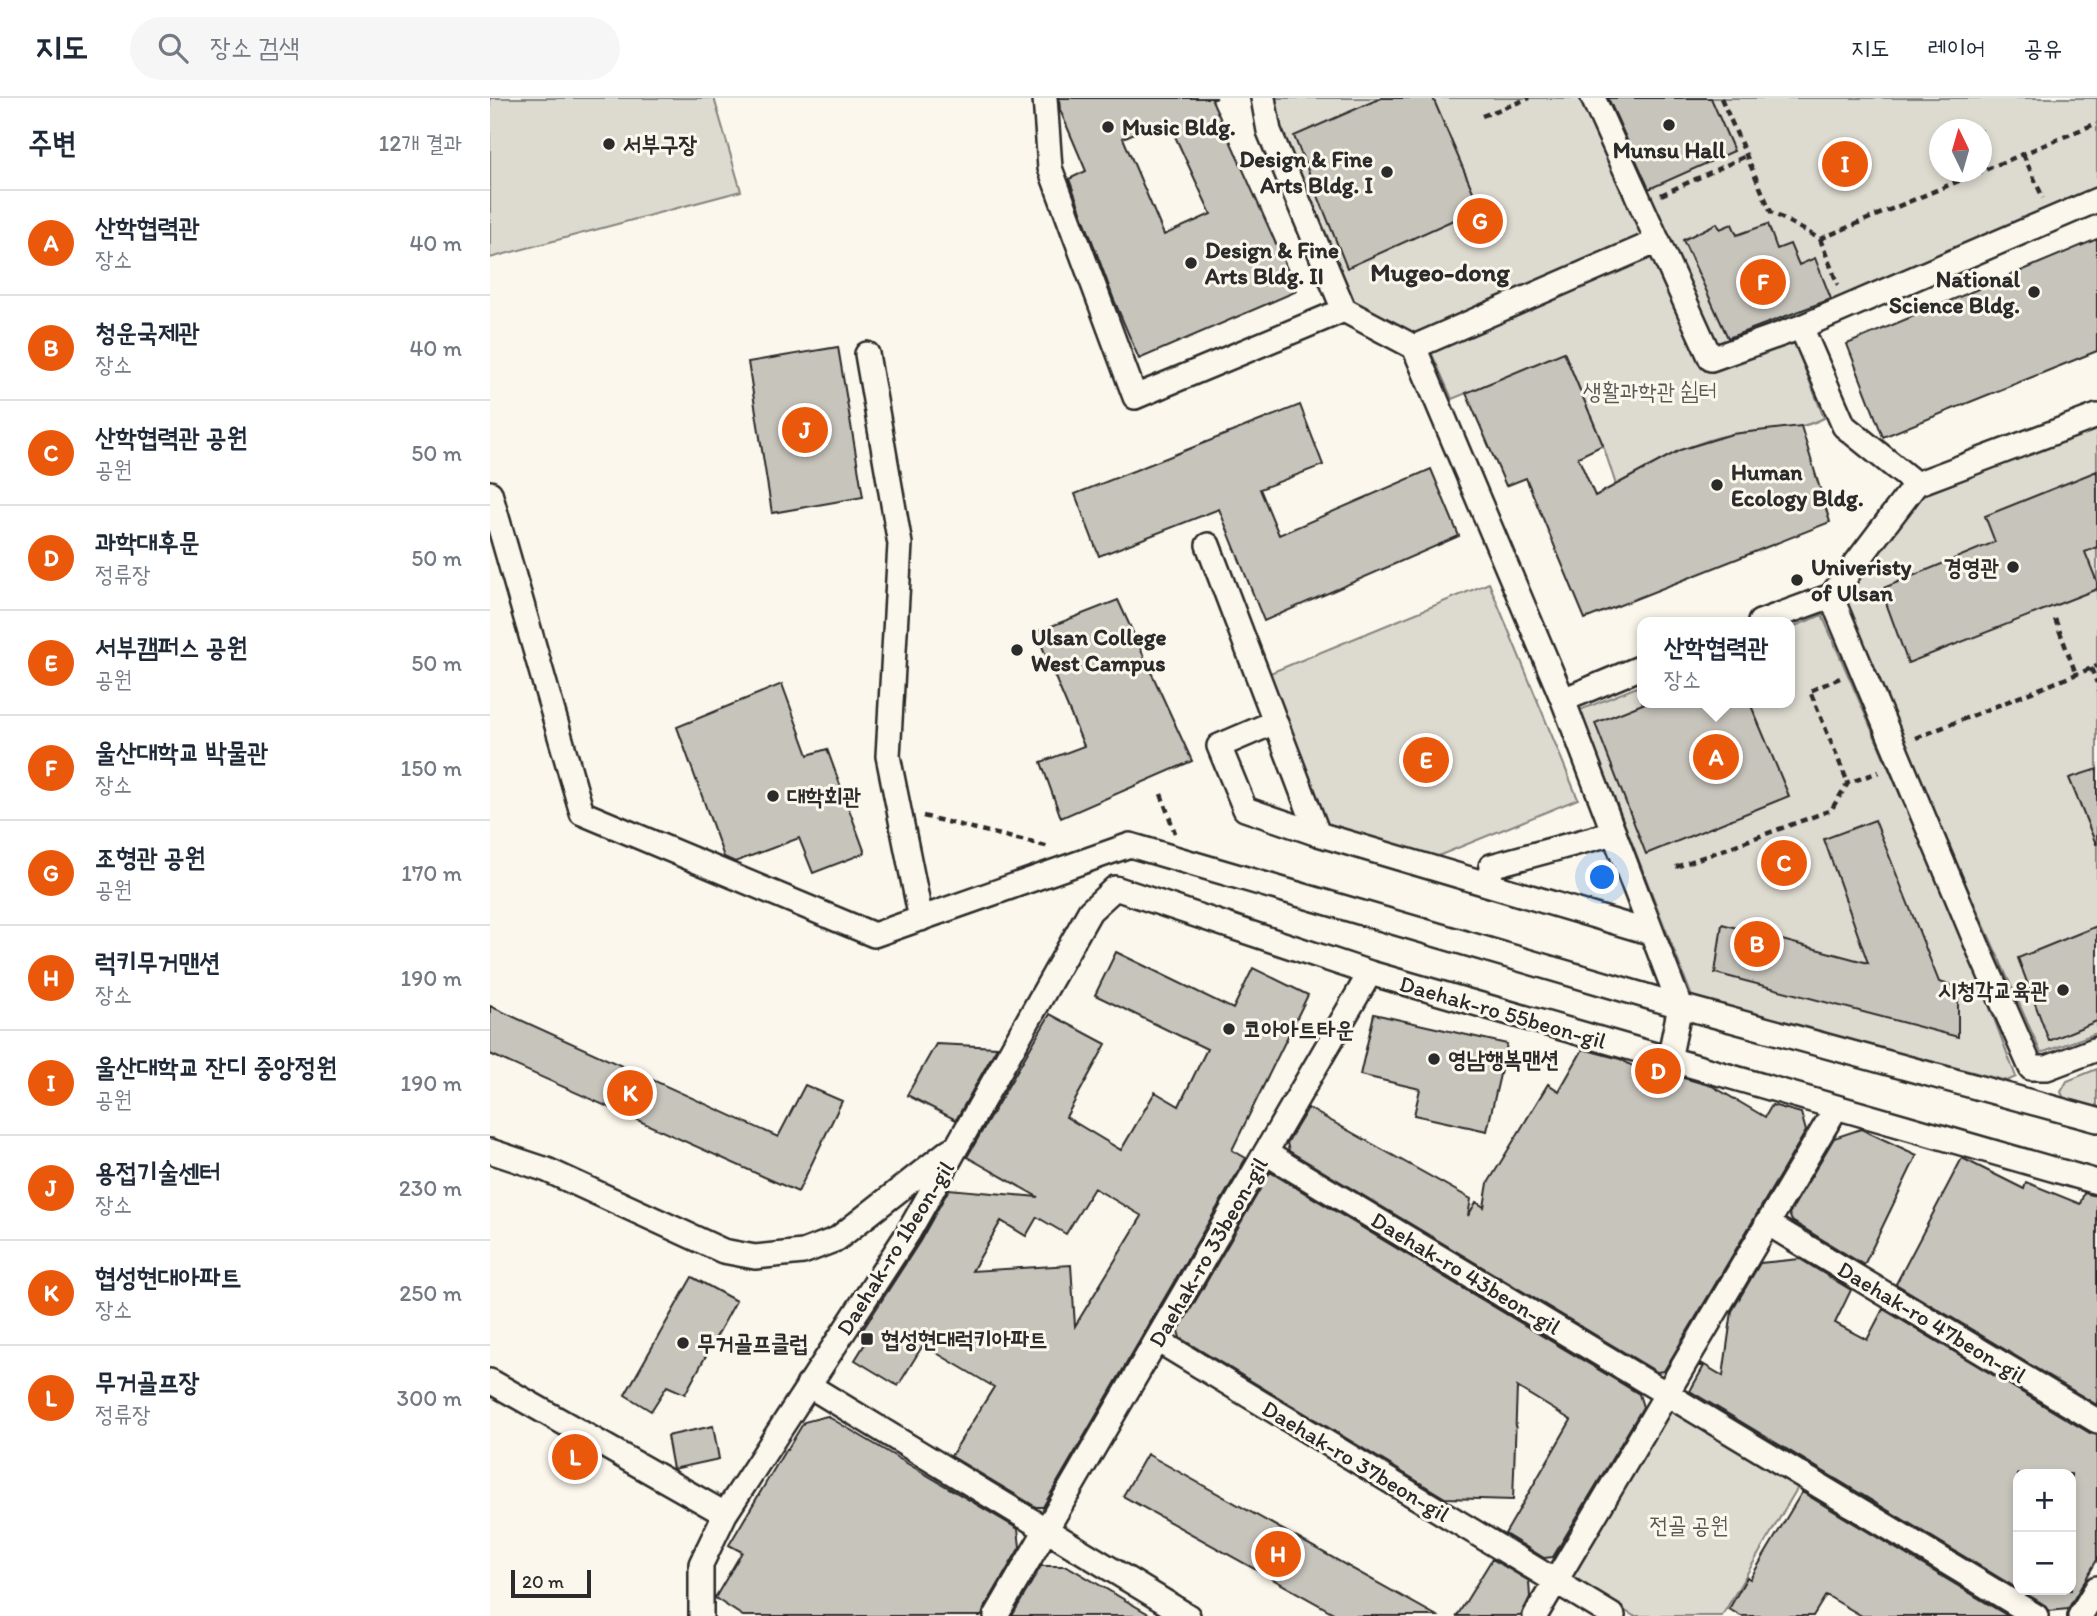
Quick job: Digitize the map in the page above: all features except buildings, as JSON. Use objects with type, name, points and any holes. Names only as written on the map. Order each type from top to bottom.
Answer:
[{"type":"street","points":[[1045,98],[1050,167],[1135,397],[1344,310]]},
{"type":"street","points":[[1263,98],[1269,131],[1344,310],[1413,347],[1563,700],[1680,1006],[1669,1060]]},
{"type":"street","points":[[1592,98],[1712,359],[1801,327],[2097,200]]},
{"type":"street","points":[[1413,347],[1658,241]]},
{"type":"street","points":[[1801,327],[1844,426],[1916,484]]},
{"type":"street","points":[[867,354],[900,544],[888,756],[921,919]]},
{"type":"street","points":[[1774,617],[1831,596],[1916,484],[2097,416]]},
{"type":"street","points":[[490,493],[582,813],[874,935],[1130,845],[1680,1006],[2097,1120]]},
{"type":"street","points":[[1208,545],[1318,834]]},
{"type":"street","points":[[1831,596],[2047,1105]]},
{"type":"street","points":[[1563,700],[1637,669]]},
{"type":"street","points":[[1275,722],[1219,746],[1245,809],[1318,834],[1652,933]]},
{"type":"street","points":[[1490,884],[1491,866],[1614,833]]},
{"type":"street","name":"Daehak-ro 55beon-gil","points":[[1115,888],[1370,973],[2097,1182]]},
{"type":"street","name":"Daehak-ro 1beon-gil","points":[[701,1616],[701,1564],[725,1514],[908,1233],[1090,911],[1115,888]]},
{"type":"street","name":"Daehak-ro 33beon-gil","points":[[996,1616],[1370,973]]},
{"type":"street","points":[[2031,1068],[2047,1068],[2097,1049]]},
{"type":"street","points":[[1535,1616],[1836,1108]]},
{"type":"street","points":[[490,1151],[547,1170],[723,1251],[755,1257],[803,1252],[837,1239],[959,1144]]},
{"type":"street","name":"Daehak-ro 43beon-gil","points":[[1266,1153],[2036,1616]]},
{"type":"street","name":"Daehak-ro 47beon-gil","points":[[1768,1223],[2097,1420]]},
{"type":"street","name":"Daehak-ro 37beon-gil","points":[[1157,1340],[1613,1616]]},
{"type":"street","points":[[490,1381],[725,1514]]},
{"type":"street","points":[[808,1385],[1188,1616]]},
{"type":"street","points":[[2081,1616],[2097,1588]]},
{"type":"path","points":[[1482,116],[1530,98]]},
{"type":"path","points":[[1721,98],[1771,212],[1820,239],[1846,306]]},
{"type":"path","points":[[1820,239],[2097,123]]},
{"type":"path","points":[[2024,154],[2052,219]]},
{"type":"path","points":[[1655,198],[1746,156]]},
{"type":"path","points":[[2055,619],[2077,674]]},
{"type":"path","points":[[1908,741],[2094,667],[2097,683]]},
{"type":"path","points":[[1847,783],[1810,691],[1861,668]]},
{"type":"path","points":[[1675,867],[1831,810],[1847,783],[1902,764]]},
{"type":"path","points":[[1161,794],[1185,861]]},
{"type":"path","points":[[899,810],[1056,848]]},
{"type":"green space","name":"서부구장","points":[[490,98],[714,98],[741,191],[490,258]]},
{"type":"green space","points":[[1273,98],[1588,98],[1648,234],[1414,339],[1352,305],[1277,125]]},
{"type":"green space","points":[[1593,98],[2097,98],[2097,200],[1711,359]]},
{"type":"green space","name":"생활과학관 쉼터","points":[[1654,253],[1710,368],[1792,336],[1824,418],[1803,426],[1718,437],[1673,454],[1616,485],[1603,445],[1564,353],[1452,399],[1431,352]]},
{"type":"green space","points":[[2097,427],[2097,1033],[2041,1053],[1841,596],[1914,499]]},
{"type":"green space","points":[[1489,583],[1578,799],[1421,863],[1318,834],[1258,678]]},
{"type":"green space","points":[[1822,615],[1973,963],[2016,1077],[2007,1081],[1693,999],[1580,710],[1637,687],[1637,708],[1795,708],[1795,626]]},
{"type":"green space","points":[[2097,1069],[2097,1112],[2066,1103],[2061,1092],[2067,1081]]},
{"type":"green space","name":"전골 공원","points":[[1672,1409],[1798,1487],[1722,1616],[1634,1616],[1569,1578]]},
{"type":"place","name":"Munsu Hall","points":[[1669,125]]},
{"type":"place","name":"Music Bldg.","points":[[1108,127]]},
{"type":"place","name":"서부구장","points":[[609,144]]},
{"type":"place","name":"울산대학교 잔디 중앙정원","points":[[1845,164]]},
{"type":"place","name":"Design & Fine Arts Bldg. I","points":[[1387,172]]},
{"type":"place","name":"조형관 공원","points":[[1480,221]]},
{"type":"place","name":"Design & Fine Arts Bldg. II","points":[[1191,263]]},
{"type":"place","name":"울산대학교 박물관","points":[[1763,282]]},
{"type":"place","name":"National Science Bldg.","points":[[2034,292]]},
{"type":"place","name":"용접기술센터","points":[[805,430]]},
{"type":"place","name":"Human Ecology Bldg.","points":[[1717,485]]},
{"type":"place","name":"경영관","points":[[2013,567]]},
{"type":"place","name":"Univeristy of Ulsan","points":[[1797,580]]},
{"type":"place","name":"Ulsan College West Campus","points":[[1017,650]]},
{"type":"place","name":"산학협력관","points":[[1716,757]]},
{"type":"place","name":"서부캠퍼스 공원","points":[[1426,760]]},
{"type":"place","name":"대학회관","points":[[773,796]]},
{"type":"place","name":"산학협력관 공원","points":[[1784,863]]},
{"type":"place","name":"청운국제관","points":[[1757,944]]},
{"type":"place","name":"시청각교육관","points":[[2063,990]]},
{"type":"place","name":"코아아트타운","points":[[1229,1029]]},
{"type":"place","name":"영남행복맨션","points":[[1434,1059]]},
{"type":"place","name":"과학대후문","points":[[1658,1071]]},
{"type":"place","name":"협성현대아파트","points":[[630,1093]]},
{"type":"place","name":"협성현대럭키아파트","points":[[867,1339]]},
{"type":"place","name":"무거골프클럽","points":[[683,1343]]},
{"type":"place","name":"무거골프장","points":[[575,1457]]},
{"type":"place","name":"럭키무거맨션","points":[[1278,1554]]},
{"type":"district","name":"Mugeo-dong","points":[[1440,272]]}]
